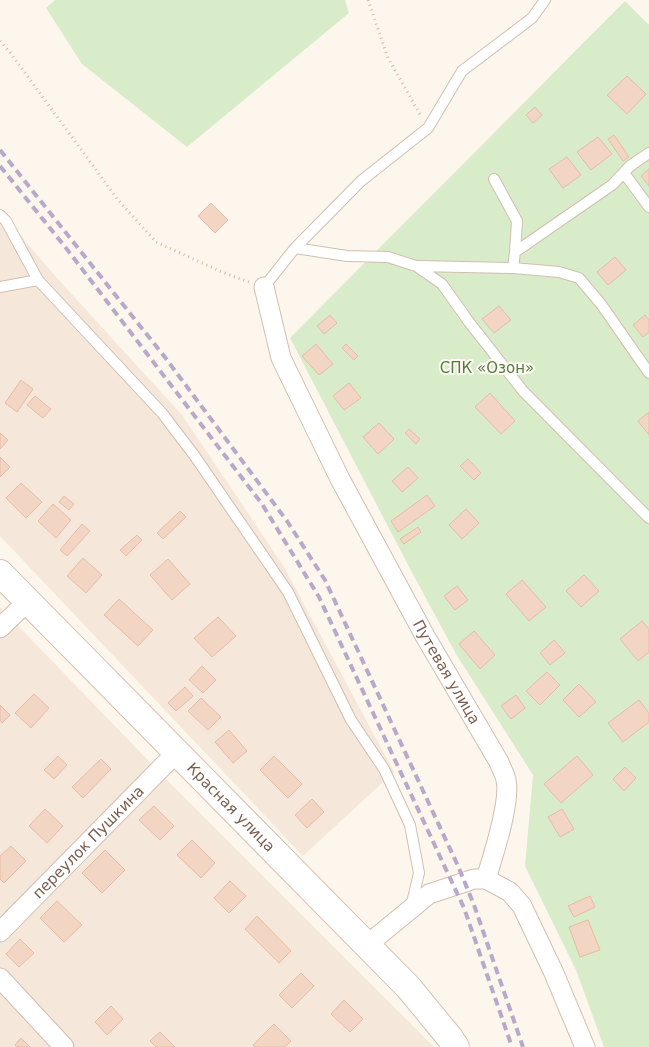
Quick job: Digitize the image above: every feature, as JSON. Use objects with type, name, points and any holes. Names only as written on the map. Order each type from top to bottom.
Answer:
[{"type":"main road","name":"Красная улица","points":[[0,573],[409,988],[456,1047]]},
{"type":"street","name":"Путевая улица","points":[[264,287],[281,358],[340,479],[425,636],[502,768],[506,781],[506,800],[496,849],[486,879]]},
{"type":"street","points":[[0,628],[27,602]]},
{"type":"street","name":"переулок Пушкина","points":[[0,932],[177,752]]},
{"type":"street","points":[[367,946],[428,894],[474,879],[486,879],[510,892],[522,906],[557,980],[585,1047]]},
{"type":"street","points":[[0,978],[64,1047]]},
{"type":"lane","points":[[264,287],[296,248],[362,180],[428,128],[462,70],[532,18],[545,0]]},
{"type":"lane","points":[[515,252],[612,185],[649,152]]},
{"type":"lane","points":[[624,173],[649,207]]},
{"type":"lane","points":[[494,179],[517,221],[513,268]]},
{"type":"lane","points":[[0,215],[6,221],[38,280],[162,413],[194,454],[288,592],[351,720],[384,769],[410,825],[418,874],[411,907]]},
{"type":"lane","points":[[296,248],[347,256],[388,258],[416,266],[513,268],[559,272],[579,278],[601,304],[649,373]]},
{"type":"lane","points":[[416,266],[442,284],[468,322],[522,391],[649,518]]},
{"type":"lane","points":[[0,287],[38,280]]},
{"type":"path","points":[[368,0],[388,58],[428,128]]},
{"type":"path","points":[[0,41],[10,51],[118,200],[156,242],[222,272],[264,287]]},
{"type":"shaded area","points":[[0,212],[57,278],[182,415],[284,567],[394,772],[303,856],[0,536]]},
{"type":"shaded area","points":[[0,607],[170,783],[434,1047],[0,1047]]},
{"type":"green space","points":[[55,0],[345,0],[349,13],[187,147],[82,64],[46,8]]},
{"type":"green space","name":"СПК «Озон»","points":[[625,1],[649,25],[649,1047],[604,1047],[576,970],[525,866],[533,775],[456,654],[290,338]]},
{"type":"building","points":[[627,76],[646,94],[627,114],[607,95]]},
{"type":"building","points":[[535,107],[542,115],[533,123],[526,115]]},
{"type":"building","points":[[614,135],[629,157],[623,161],[608,139]]},
{"type":"building","points":[[598,137],[612,154],[591,170],[577,152]]},
{"type":"building","points":[[567,157],[581,175],[563,188],[549,169]]},
{"type":"building","points":[[649,169],[649,186],[641,176]]},
{"type":"building","points":[[211,203],[228,220],[215,233],[198,216]]},
{"type":"building","points":[[615,257],[626,270],[608,285],[597,272]]},
{"type":"building","points":[[499,306],[511,320],[494,333],[482,319]]},
{"type":"building","points":[[330,315],[337,323],[324,334],[317,326]]},
{"type":"building","points":[[645,315],[649,320],[649,332],[643,337],[633,325]]},
{"type":"building","points":[[316,344],[333,364],[319,375],[302,356]]},
{"type":"building","points":[[346,344],[358,356],[354,360],[342,348]]},
{"type":"building","points":[[21,380],[33,389],[17,412],[5,403]]},
{"type":"building","points":[[349,383],[361,398],[344,410],[333,396]]},
{"type":"building","points":[[490,393],[515,421],[501,434],[475,407]]},
{"type":"building","points":[[35,396],[51,409],[43,418],[27,405]]},
{"type":"building","points":[[649,412],[649,435],[638,421]]},
{"type":"building","points":[[379,423],[394,439],[378,454],[363,437]]},
{"type":"building","points":[[409,429],[420,439],[416,444],[405,433]]},
{"type":"building","points":[[0,433],[8,440],[0,449]]},
{"type":"building","points":[[0,457],[10,467],[0,477]]},
{"type":"building","points":[[468,459],[481,473],[474,480],[460,466]]},
{"type":"building","points":[[408,467],[418,478],[402,492],[392,481]]},
{"type":"building","points":[[21,483],[42,502],[26,518],[6,498]]},
{"type":"building","points":[[427,495],[435,506],[398,532],[391,521]]},
{"type":"building","points":[[64,496],[74,504],[69,510],[59,502]]},
{"type":"building","points":[[53,504],[71,520],[56,538],[38,521]]},
{"type":"building","points":[[466,509],[479,523],[462,539],[449,525]]},
{"type":"building","points":[[180,511],[186,517],[163,539],[157,533]]},
{"type":"building","points":[[82,524],[90,531],[67,556],[60,550]]},
{"type":"building","points":[[418,527],[421,532],[404,544],[400,539]]},
{"type":"building","points":[[137,535],[142,540],[126,556],[120,550]]},
{"type":"building","points":[[83,558],[102,575],[86,593],[67,576]]},
{"type":"building","points":[[168,559],[190,584],[172,600],[150,575]]},
{"type":"building","points":[[584,575],[599,591],[581,607],[566,591]]},
{"type":"building","points":[[522,580],[546,607],[529,621],[506,594]]},
{"type":"building","points":[[457,586],[468,600],[455,610],[444,596]]},
{"type":"building","points":[[119,599],[153,630],[138,646],[104,615]]},
{"type":"building","points":[[218,617],[236,636],[212,657],[194,638]]},
{"type":"building","points":[[642,621],[649,629],[649,652],[638,661],[620,639]]},
{"type":"building","points":[[474,631],[495,655],[480,669],[459,644]]},
{"type":"building","points":[[554,640],[565,653],[550,665],[540,653]]},
{"type":"building","points":[[202,666],[216,680],[203,693],[189,680]]},
{"type":"building","points":[[547,672],[560,685],[540,705],[526,691]]},
{"type":"building","points":[[579,684],[596,702],[579,717],[563,700]]},
{"type":"building","points":[[185,687],[193,696],[176,711],[168,703]]},
{"type":"building","points":[[34,694],[49,708],[31,728],[15,713]]},
{"type":"building","points":[[516,695],[525,708],[511,719],[501,706]]},
{"type":"building","points":[[201,698],[221,717],[208,730],[188,711]]},
{"type":"building","points":[[639,700],[649,713],[649,722],[623,742],[608,723]]},
{"type":"building","points":[[0,705],[10,715],[2,723],[0,720]]},
{"type":"building","points":[[229,730],[247,751],[233,763],[215,742]]},
{"type":"building","points":[[58,756],[67,765],[54,779],[44,770]]},
{"type":"building","points":[[274,756],[302,784],[288,798],[260,770]]},
{"type":"building","points":[[577,756],[593,775],[561,803],[544,784]]},
{"type":"building","points":[[101,759],[111,769],[83,798],[72,787]]},
{"type":"building","points":[[625,767],[636,778],[624,791],[613,779]]},
{"type":"building","points":[[312,799],[324,812],[307,828],[295,815]]},
{"type":"building","points":[[154,806],[174,826],[160,840],[139,820]]},
{"type":"building","points":[[45,809],[63,826],[47,843],[29,826]]},
{"type":"building","points":[[562,809],[574,829],[560,837],[548,817]]},
{"type":"building","points":[[192,840],[215,863],[201,878],[177,855]]},
{"type":"building","points":[[11,846],[26,861],[4,883],[0,879],[0,856]]},
{"type":"building","points":[[105,850],[125,870],[102,893],[82,873]]},
{"type":"building","points":[[230,881],[246,896],[229,913],[214,898]]},
{"type":"building","points":[[590,896],[595,907],[574,917],[568,906]]},
{"type":"building","points":[[57,901],[82,925],[64,942],[40,918]]},
{"type":"building","points":[[257,916],[291,951],[279,963],[245,929]]},
{"type":"building","points":[[588,920],[600,950],[580,957],[569,927]]},
{"type":"building","points":[[20,939],[34,953],[19,967],[6,954]]},
{"type":"building","points":[[301,973],[314,986],[292,1008],[279,995]]},
{"type":"building","points":[[344,1000],[363,1019],[350,1032],[331,1014]]},
{"type":"building","points":[[111,1006],[123,1019],[107,1035],[95,1022]]},
{"type":"building","points":[[274,1024],[291,1041],[285,1047],[255,1047],[253,1045]]},
{"type":"building","points":[[160,1032],[175,1047],[156,1047],[150,1041]]},
{"type":"building","points":[[21,1038],[30,1047],[17,1047],[15,1045]]},
{"type":"railway","points":[[0,150],[164,356],[287,521],[325,580],[458,866],[474,905],[523,1047]]},
{"type":"railway","points":[[0,166],[66,248],[262,504],[319,597],[464,908],[512,1047]]}]
